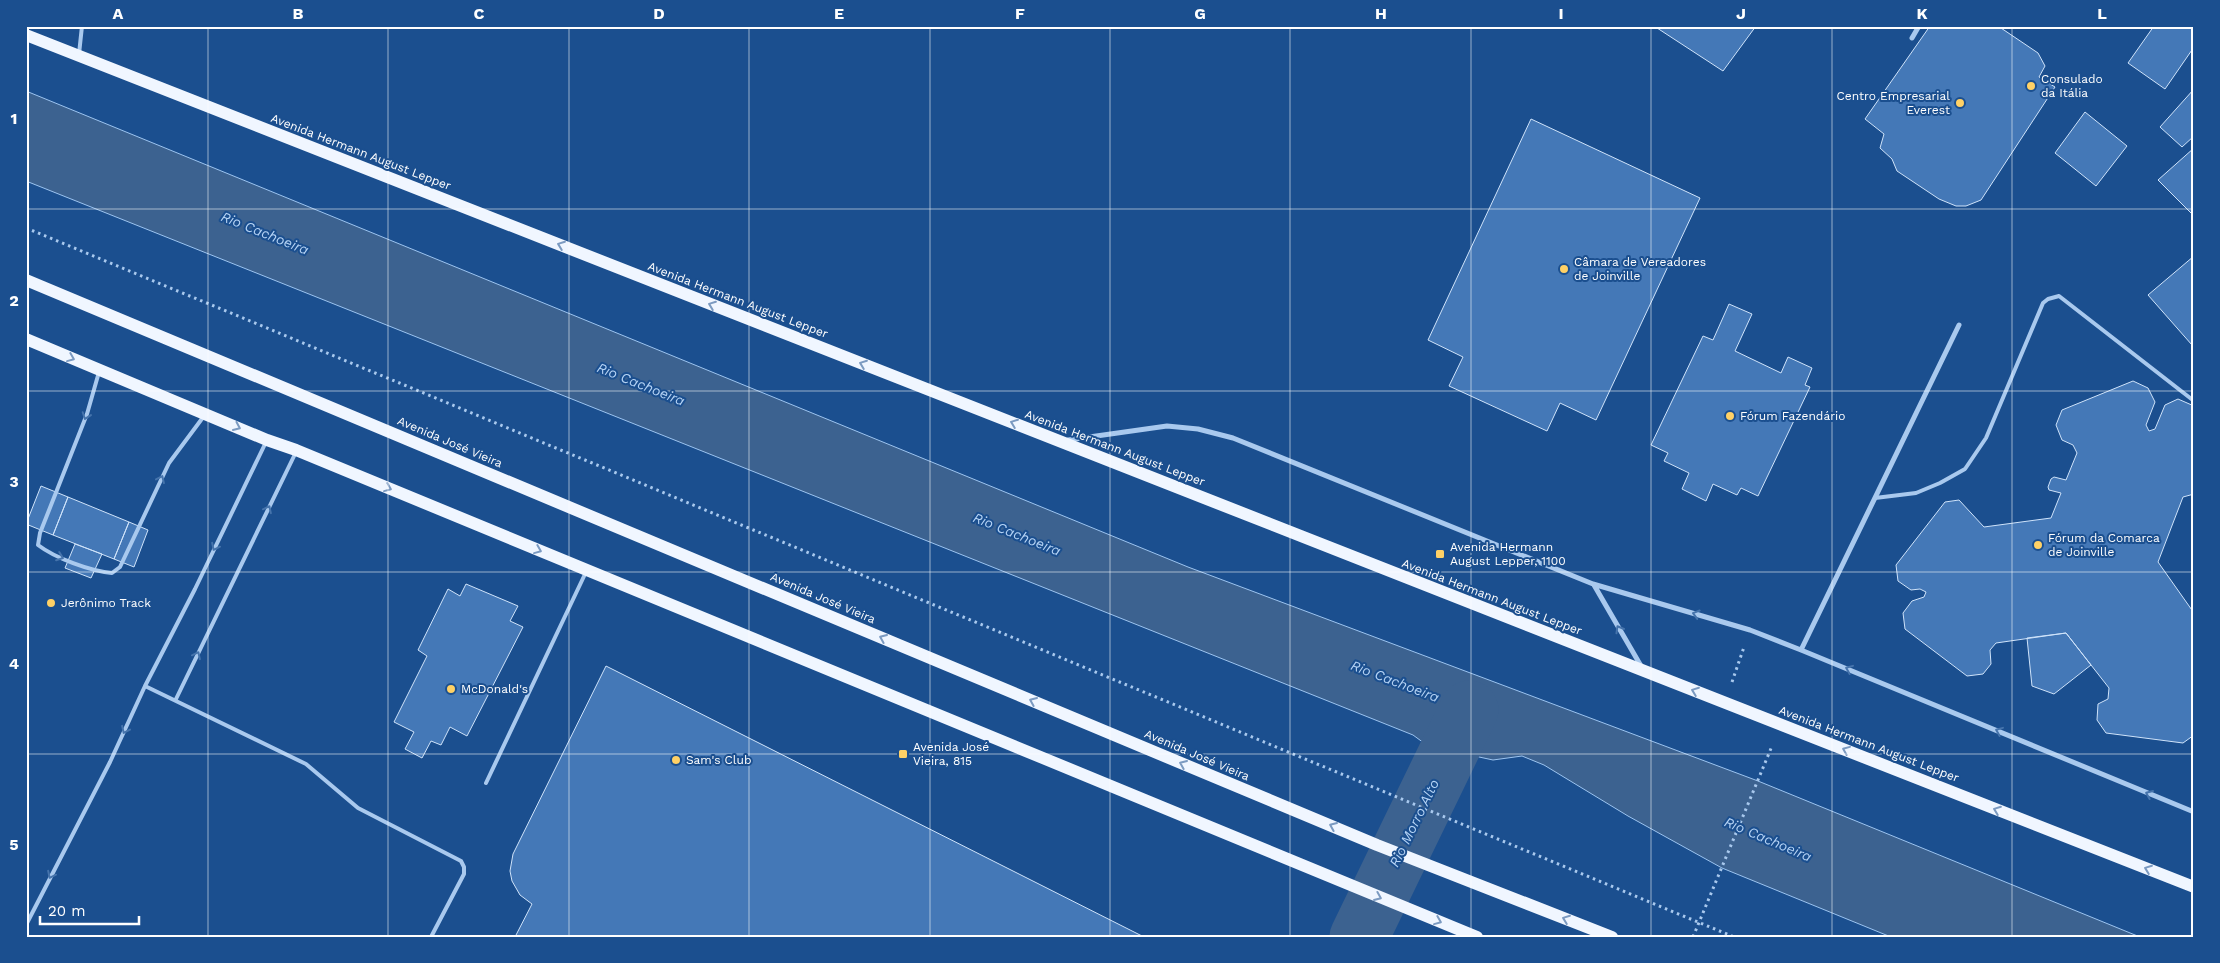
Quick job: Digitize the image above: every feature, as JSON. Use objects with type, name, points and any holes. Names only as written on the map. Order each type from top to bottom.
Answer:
[{"type":"main road","name":"Avenida Hermann August Lepper","points":[[26,35],[2194,887]]},
{"type":"main road","name":"Avenida José Vieira","points":[[26,280],[1378,845],[1612,937]]},
{"type":"main road","points":[[26,339],[267,440],[296,450],[1477,937]]},
{"type":"street","points":[[1912,38],[1919,26]]},
{"type":"street","points":[[1801,650],[1960,325]]},
{"type":"street","points":[[1060,441],[1167,426],[1198,429],[1233,438],[1594,584],[1750,630],[2194,812]]},
{"type":"street","points":[[1594,584],[1644,671]]},
{"type":"lane","points":[[78,56],[82,26]]},
{"type":"lane","points":[[1875,498],[1916,493],[1940,483],[1965,469],[1986,438],[2042,303],[2048,299],[2059,296],[2194,400]]},
{"type":"lane","points":[[99,370],[87,414],[40,533],[38,545],[47,552],[100,572],[112,573],[120,566],[168,463],[206,413]]},
{"type":"lane","points":[[26,925],[110,762],[145,686],[195,589],[267,440]]},
{"type":"lane","points":[[176,699],[296,450]]},
{"type":"lane","points":[[486,783],[586,570]]},
{"type":"lane","points":[[145,686],[176,699],[306,764],[358,808],[460,862],[464,867],[464,874],[431,937]]},
{"type":"path","points":[[26,228],[1734,937]]},
{"type":"path","points":[[1724,702],[1750,630]]},
{"type":"path","points":[[1693,937],[1761,771]]},
{"type":"water","name":"Rio Cachoeira","points":[[26,91],[1188,567],[1758,781],[2140,937],[1891,937],[1722,868],[1628,816],[1544,765],[1522,756],[1493,760],[1428,746],[1413,735],[26,181]]},
{"type":"building","points":[[1654,26],[1756,26],[1723,71]]},
{"type":"building","name":"Centro Empresarial Everest","points":[[1930,26],[1998,26],[2038,53],[2045,66],[2039,77],[2055,87],[1981,200],[1966,206],[1956,206],[1939,199],[1897,171],[1892,159],[1880,148],[1884,134],[1865,119]]},
{"type":"building","points":[[2154,26],[2194,26],[2194,47],[2165,89],[2128,63]]},
{"type":"building","points":[[2194,89],[2194,136],[2182,147],[2160,127]]},
{"type":"building","points":[[2085,112],[2127,146],[2096,186],[2055,153]]},
{"type":"building","name":"Câmara de Vereadores de Joinville","points":[[1531,119],[1700,198],[1596,420],[1560,403],[1547,431],[1449,386],[1463,357],[1428,340]]},
{"type":"building","points":[[2194,148],[2194,216],[2158,180]]},
{"type":"building","points":[[2194,256],[2194,344],[2192,345],[2148,295]]},
{"type":"building","name":"Fórum Fazendário","points":[[1729,304],[1752,314],[1735,351],[1781,373],[1788,357],[1812,368],[1805,385],[1810,387],[1758,496],[1741,488],[1737,495],[1713,484],[1706,501],[1682,489],[1689,473],[1664,461],[1668,453],[1651,445],[1703,336],[1713,340]]},
{"type":"building","name":"Fórum da Comarca de Joinville","points":[[2133,381],[2148,388],[2155,402],[2146,425],[2149,431],[2155,429],[2165,405],[2178,399],[2194,406],[2194,494],[2183,497],[2158,562],[2194,613],[2194,735],[2183,743],[2106,733],[2097,720],[2098,704],[2108,699],[2109,688],[2066,633],[1996,643],[1990,650],[1991,664],[1983,674],[1967,676],[1905,629],[1903,613],[1912,601],[1924,597],[1926,592],[1920,589],[1911,590],[1898,581],[1896,565],[1945,502],[1959,500],[1984,527],[2051,518],[2061,493],[2049,490],[2048,487],[2051,479],[2054,477],[2066,480],[2077,453],[2073,445],[2062,440],[2056,425],[2062,410]]},
{"type":"building","points":[[41,486],[68,497],[53,535],[26,524]]},
{"type":"building","points":[[68,497],[129,522],[114,559],[53,535]]},
{"type":"building","points":[[129,522],[148,530],[134,567],[114,559]]},
{"type":"building","points":[[75,544],[102,554],[91,578],[65,568]]},
{"type":"building","name":"McDonald's","points":[[466,584],[518,606],[510,621],[523,627],[467,736],[450,727],[441,745],[431,741],[422,758],[405,749],[414,732],[394,722],[427,656],[418,650],[448,589],[460,596]]},
{"type":"building","points":[[2066,633],[2091,665],[2054,694],[2032,686],[2027,638]]},
{"type":"building","name":"Sam's Club","points":[[606,666],[1144,937],[515,937],[532,904],[520,895],[512,881],[510,871],[513,854]]},
{"type":"waterway","name":"Rio Morro Alto","points":[[1359,937],[1469,710]]},
{"type":"place","name":"Consulado da Itália","points":[[2031,86]]},
{"type":"place","name":"Centro Empresarial Everest","points":[[1960,103]]},
{"type":"place","name":"Câmara de Vereadores de Joinville","points":[[1564,269]]},
{"type":"place","name":"Fórum Fazendário","points":[[1730,416]]},
{"type":"place","name":"Fórum da Comarca de Joinville","points":[[2038,545]]},
{"type":"place","name":"Avenida Hermann August Lepper, 1100","points":[[1440,554]]},
{"type":"place","name":"Jerônimo Track","points":[[51,603]]},
{"type":"place","name":"McDonald's","points":[[451,689]]},
{"type":"place","name":"Avenida José Vieira, 815","points":[[903,754]]},
{"type":"place","name":"Sam's Club","points":[[676,760]]}]
